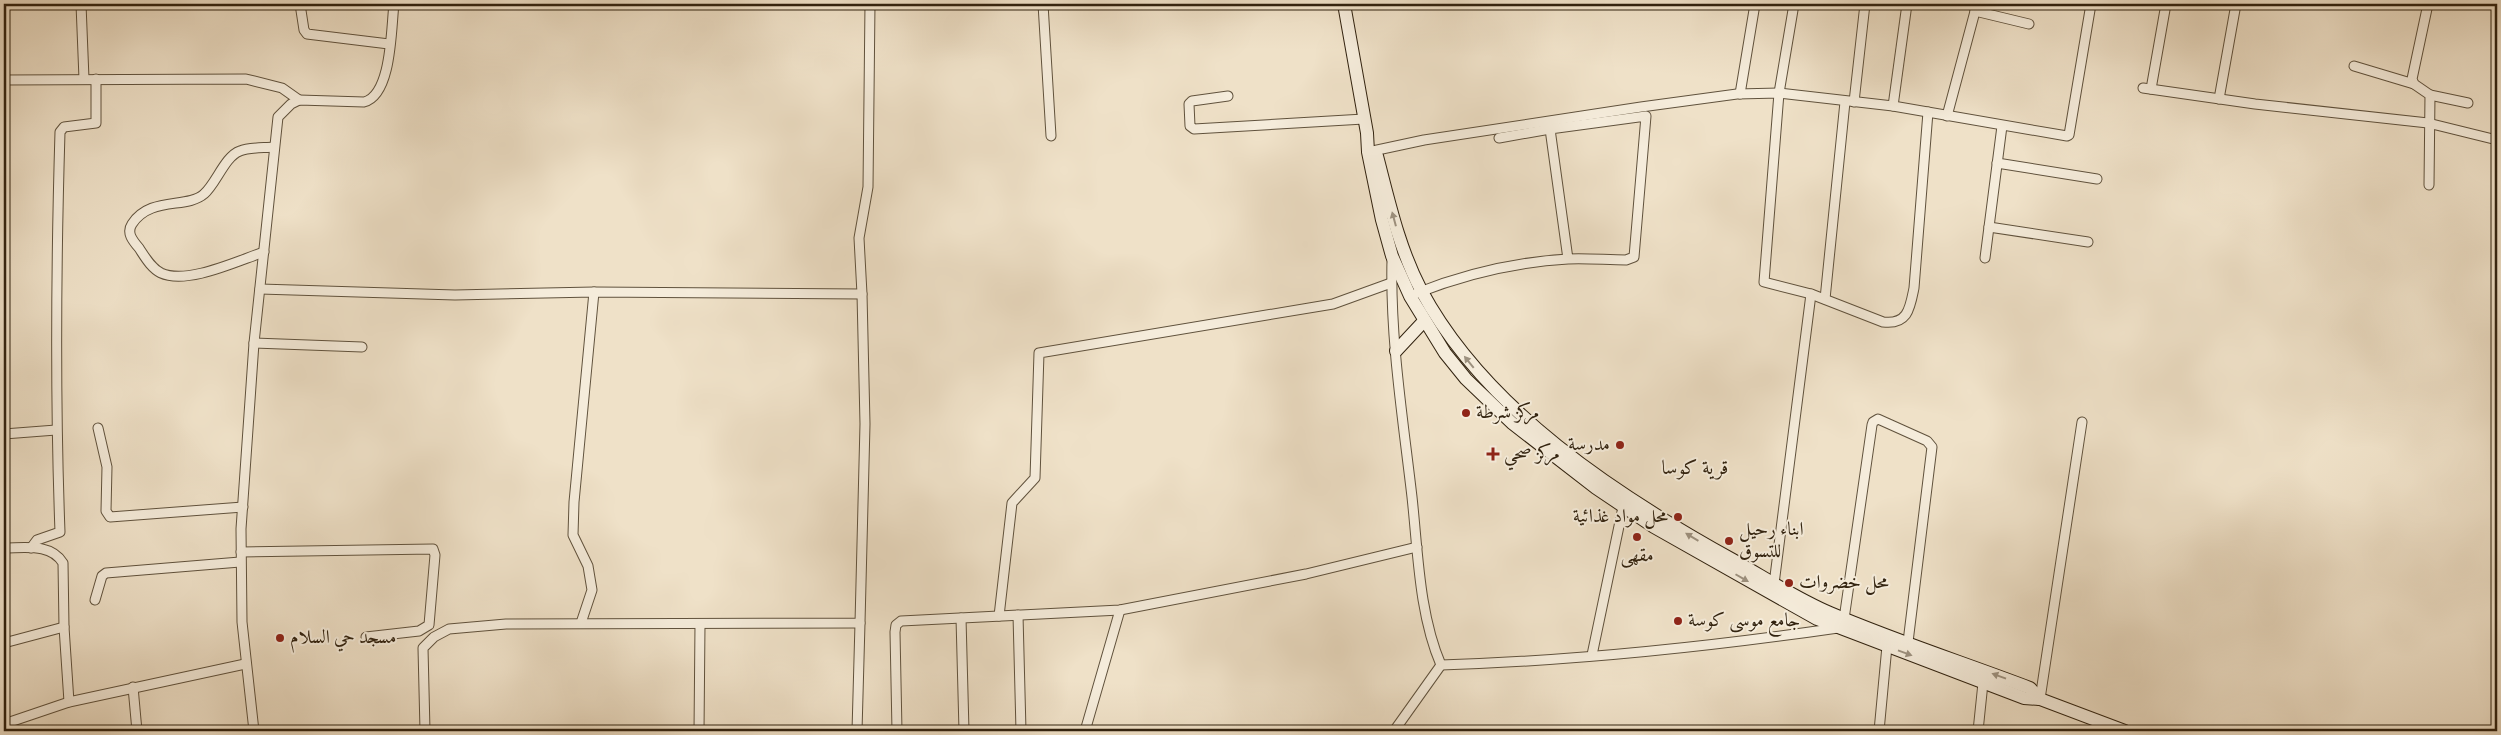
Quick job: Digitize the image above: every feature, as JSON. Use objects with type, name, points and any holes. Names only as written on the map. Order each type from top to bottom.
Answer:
[{"type":"street","points":[[81,4],[84,79]]},
{"type":"street","points":[[300,4],[304,30],[308,34],[389,44]]},
{"type":"street","points":[[254,731],[245,664],[240,562],[242,507],[254,343],[278,117],[291,104],[299,100],[364,102],[372,100],[378,93],[384,79],[394,4]]},
{"type":"street","points":[[858,731],[865,424],[859,238],[868,187],[870,4]]},
{"type":"street","points":[[1042,4],[1052,136]]},
{"type":"street","points":[[1344,4],[1367,133],[1424,321],[1445,353],[1489,393]]},
{"type":"street","points":[[1740,94],[1755,4]]},
{"type":"street","points":[[1794,4],[1779,93],[1764,281],[1766,283],[1811,294],[1883,322],[1902,320],[1910,311],[1914,288],[1928,112]]},
{"type":"street","points":[[1825,299],[1849,102],[1865,4]]},
{"type":"street","points":[[1892,106],[1907,4]]},
{"type":"street","points":[[1372,151],[1424,140],[1506,127],[1740,94],[1779,93],[1892,106],[2064,137],[2069,135],[2091,4]]},
{"type":"street","points":[[2166,4],[2147,89],[2428,123],[2497,140]]},
{"type":"street","points":[[2220,99],[2236,4]]},
{"type":"street","points":[[2414,84],[2413,70],[2428,4]]},
{"type":"street","points":[[1947,116],[1976,7],[2030,24]]},
{"type":"street","points":[[2354,66],[2414,84],[2430,95],[2468,103]]},
{"type":"street","points":[[31,548],[37,540],[60,532],[56,430],[57,226],[60,132],[64,127],[96,124],[96,79]]},
{"type":"street","points":[[4,80],[246,79],[282,88],[299,100]]},
{"type":"street","points":[[2430,95],[2428,123],[2430,185]]},
{"type":"street","points":[[1228,96],[1192,101],[1189,104],[1190,126],[1194,128],[1364,119]]},
{"type":"street","points":[[1416,293],[1471,274],[1568,259],[1626,260],[1634,257],[1648,119],[1644,115],[1550,128],[1499,138]]},
{"type":"street","points":[[1985,258],[2002,126]]},
{"type":"street","points":[[1550,128],[1568,259]]},
{"type":"street","points":[[264,252],[192,276],[173,276],[153,268],[131,238],[130,231],[137,219],[155,207],[204,194],[232,156],[240,150],[274,147]]},
{"type":"street","points":[[1372,151],[1392,256],[1391,283],[1396,351],[1417,546],[1428,627],[1441,665]]},
{"type":"street","points":[[1997,163],[2097,179]]},
{"type":"street","points":[[1989,226],[2088,242]]},
{"type":"street","points":[[1392,256],[1416,293],[1512,423],[1600,483],[1774,584],[1819,614]]},
{"type":"street","points":[[999,616],[1012,503],[1035,478],[1039,354],[1333,304],[1391,283]]},
{"type":"street","points":[[260,290],[455,295],[594,292],[862,294]]},
{"type":"street","points":[[581,623],[592,590],[588,566],[573,535],[574,502],[594,292]]},
{"type":"street","points":[[1774,584],[1811,294]]},
{"type":"street","points":[[1396,351],[1424,321]]},
{"type":"street","points":[[254,343],[362,347]]},
{"type":"street","points":[[1841,623],[1872,425],[1878,419],[1927,441],[1932,447],[1908,642]]},
{"type":"street","points":[[2040,699],[2082,422]]},
{"type":"street","points":[[98,428],[108,466],[106,511],[110,517],[242,507]]},
{"type":"street","points":[[4,434],[56,430]]},
{"type":"street","points":[[1600,483],[1624,507],[1654,527],[1819,614],[1887,646],[1983,683],[2024,698],[2040,699],[2125,731]]},
{"type":"street","points":[[1592,655],[1624,507]]},
{"type":"street","points":[[897,731],[896,625],[901,621],[1120,610],[1306,574],[1417,546]]},
{"type":"street","points":[[4,548],[48,549],[59,556],[63,564],[64,627],[69,702]]},
{"type":"street","points":[[241,552],[433,549],[435,555],[429,625],[419,631],[366,637]]},
{"type":"street","points":[[96,600],[102,576],[106,573],[240,562]]},
{"type":"street","points":[[1085,731],[1120,610]]},
{"type":"street","points":[[1018,615],[1021,731]]},
{"type":"street","points":[[961,618],[964,731]]},
{"type":"street","points":[[425,731],[423,648],[434,637],[449,629],[506,624],[700,625],[860,622]]},
{"type":"street","points":[[1441,665],[1516,663],[1701,646],[1841,623],[1908,642],[2030,688],[2040,699]]},
{"type":"street","points":[[699,731],[700,625]]},
{"type":"street","points":[[4,644],[64,627]]},
{"type":"street","points":[[1879,731],[1887,646]]},
{"type":"street","points":[[4,724],[69,702],[133,686],[245,664]]},
{"type":"street","points":[[1394,731],[1441,665]]},
{"type":"street","points":[[1978,731],[1983,683]]},
{"type":"street","points":[[133,686],[137,731]]},
{"type":"place","name":"مركز شرطة","points":[[1466,413]]},
{"type":"place","name":"مدرسة","points":[[1620,445]]},
{"type":"place","name":"مركز صحي","points":[[1493,454]]},
{"type":"place","name":"محل مواد غذائية","points":[[1678,517]]},
{"type":"place","name":"مقهى","points":[[1637,537]]},
{"type":"place","name":"ابناء رحيل للتسوق","points":[[1729,541]]},
{"type":"place","name":"محل خضروات","points":[[1789,583]]},
{"type":"place","name":"جامع موسى كوسة","points":[[1678,621]]},
{"type":"place","name":"مسجد حي السلام","points":[[280,638]]},
{"type":"district","name":"قرية كوسا","points":[[1695,468]]}]
